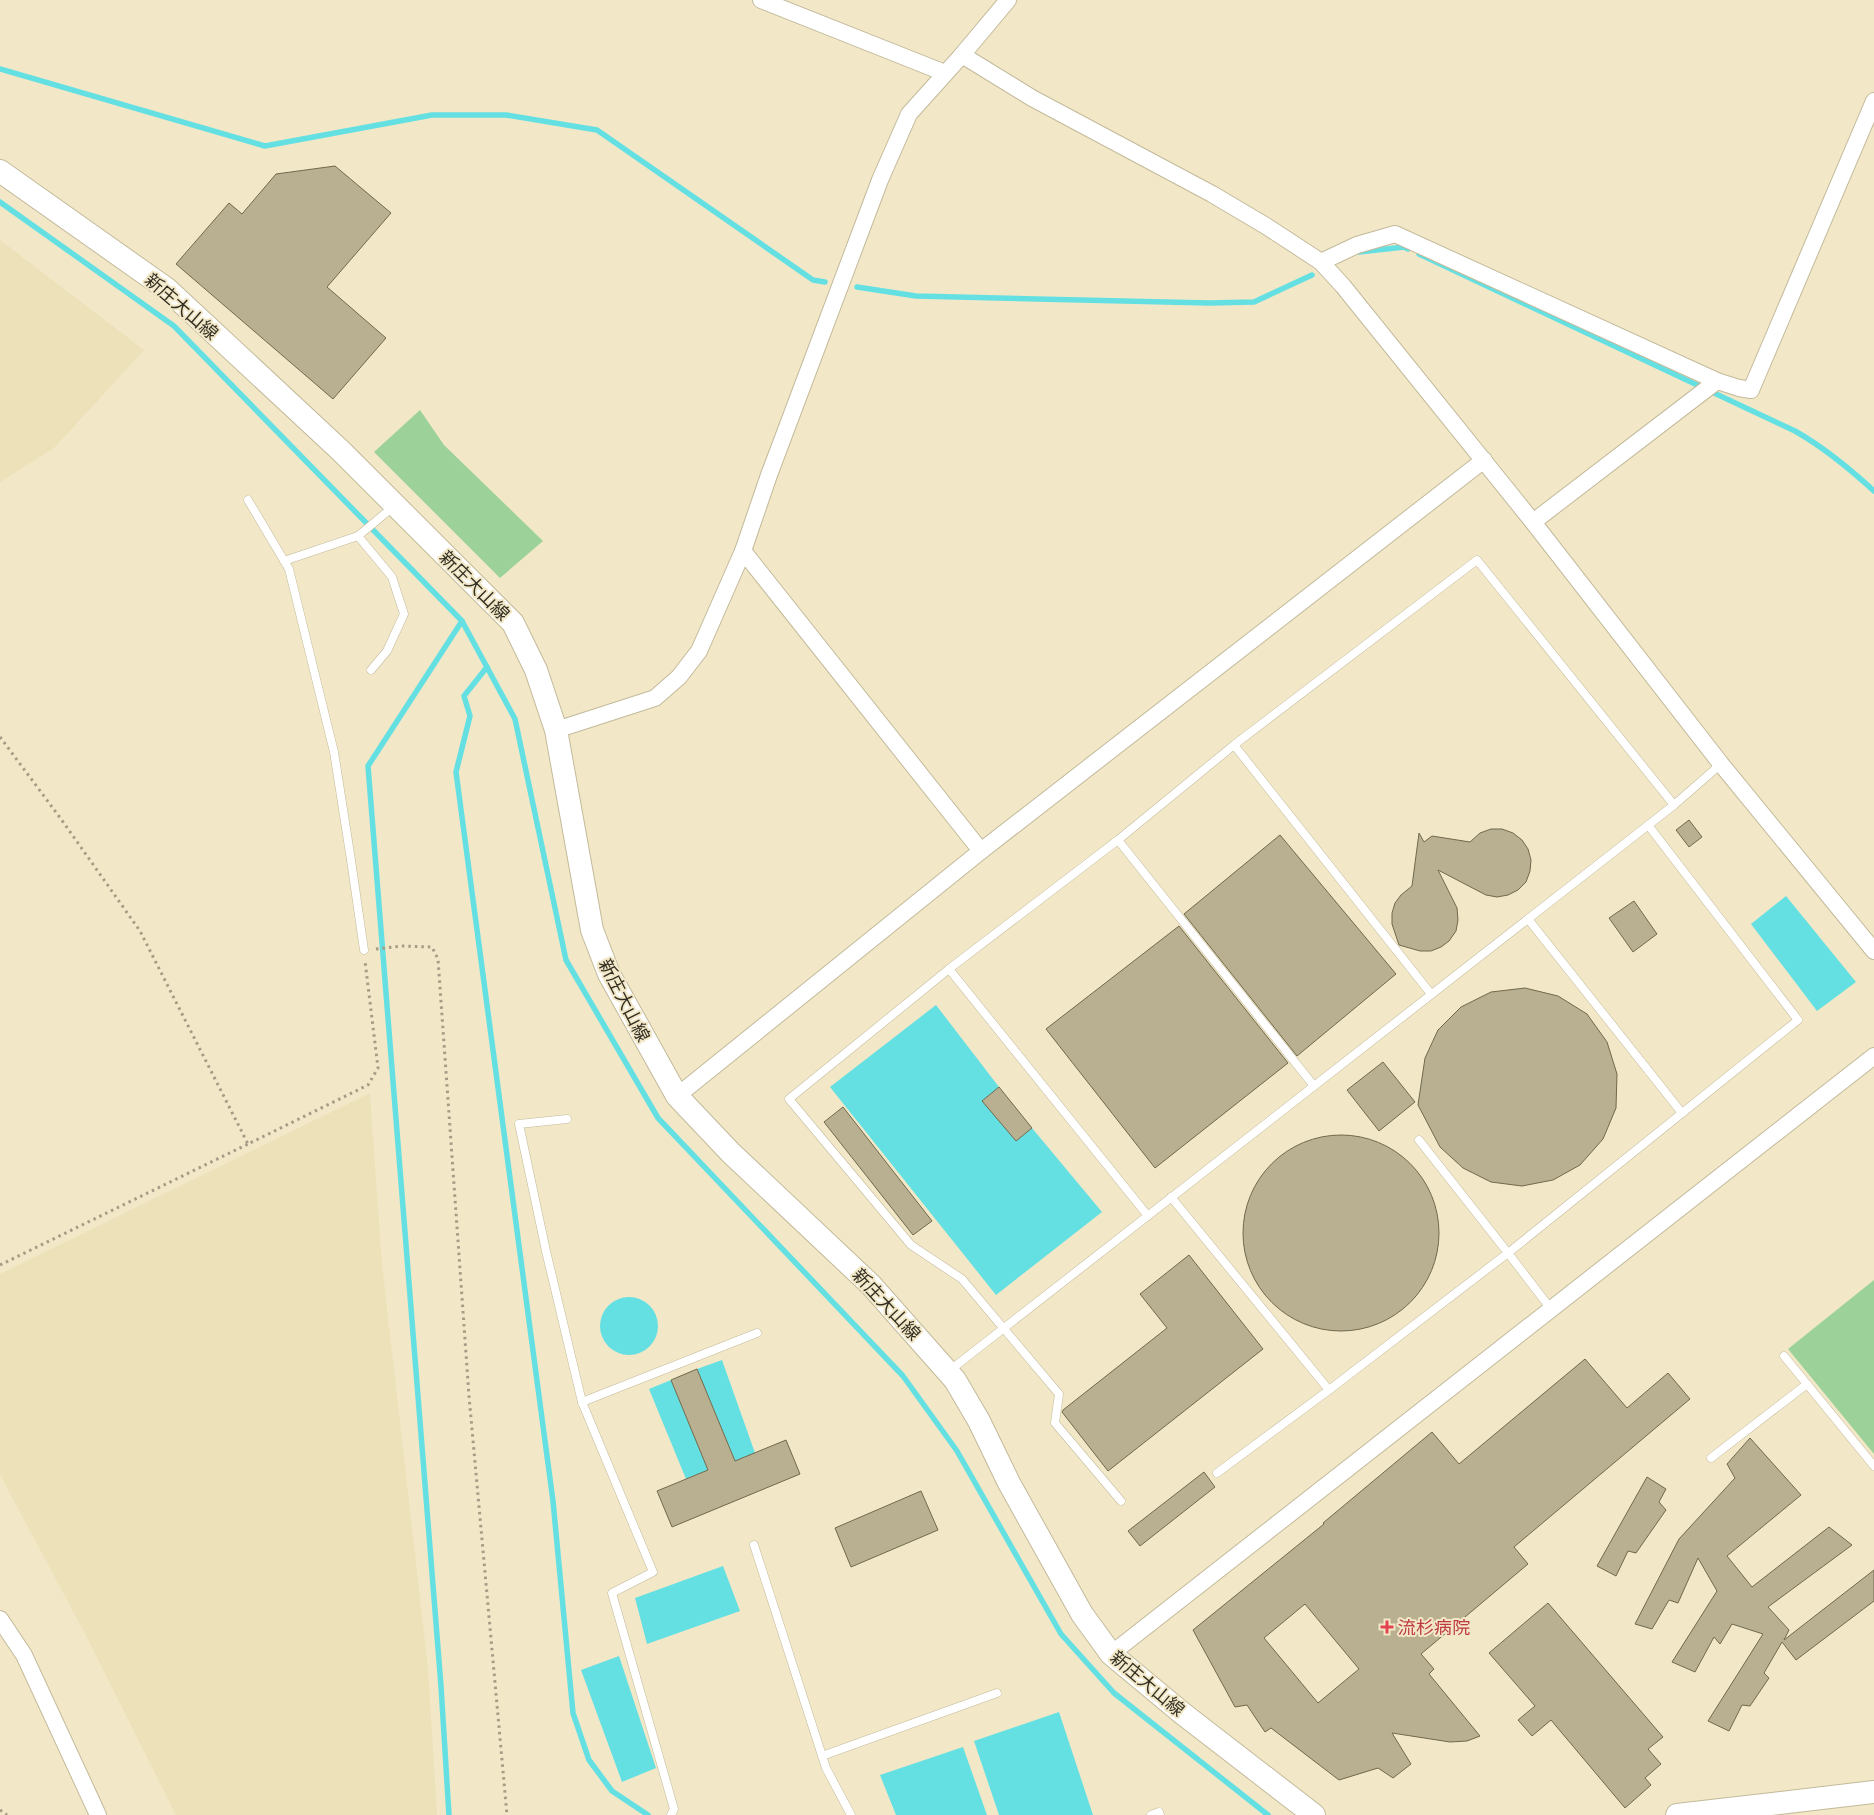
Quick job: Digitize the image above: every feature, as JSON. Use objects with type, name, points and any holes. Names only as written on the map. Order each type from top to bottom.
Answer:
[{"type":"main road","name":"新庄大山線","points":[[0,171],[167,289],[340,451],[513,622],[536,670],[556,730],[592,930],[610,974],[678,1096],[731,1153],[871,1285],[955,1380],[979,1421],[1009,1483],[1082,1614],[1111,1654],[1182,1713],[1314,1815]]},
{"type":"main road","points":[[1677,1815],[1874,1792]]},
{"type":"street","points":[[761,0],[945,74]]},
{"type":"street","points":[[556,730],[655,698],[679,677],[699,651],[743,551],[769,475],[884,172],[909,114],[1008,0]]},
{"type":"street","points":[[962,55],[1032,98],[1212,194],[1321,262],[1343,286],[1484,460],[1721,764],[1874,951]]},
{"type":"street","points":[[1321,262],[1357,245],[1395,234],[1715,382],[1751,390],[1873,107]]},
{"type":"street","points":[[1533,522],[1715,382]]},
{"type":"street","points":[[678,1096],[981,851],[1484,460]]},
{"type":"street","points":[[743,551],[981,851]]},
{"type":"street","points":[[1111,1654],[1874,1056]]},
{"type":"street","points":[[0,1619],[24,1655],[98,1815]]},
{"type":"lane","points":[[248,500],[289,569],[334,752],[352,860],[364,950]]},
{"type":"lane","points":[[284,561],[358,536],[395,506]]},
{"type":"lane","points":[[358,536],[392,577],[404,614],[387,651],[371,670]]},
{"type":"lane","points":[[1121,1501],[1055,1423],[1059,1394],[962,1279],[912,1245],[789,1099],[949,969],[1118,840],[1234,745],[1477,560],[1674,805]]},
{"type":"lane","points":[[1234,745],[1431,994]]},
{"type":"lane","points":[[948,1372],[1674,805],[1721,764]]},
{"type":"lane","points":[[1217,1473],[1508,1253],[1798,1020],[1648,825]]},
{"type":"lane","points":[[1118,840],[1314,1086]]},
{"type":"lane","points":[[1528,919],[1682,1114]]},
{"type":"lane","points":[[949,969],[1148,1216]]},
{"type":"lane","points":[[567,1119],[519,1124],[546,1251],[582,1402],[653,1572],[612,1593],[666,1777],[674,1809],[671,1815]]},
{"type":"lane","points":[[1418,1140],[1551,1309]]},
{"type":"lane","points":[[1171,1198],[1329,1390]]},
{"type":"lane","points":[[582,1402],[757,1333]]},
{"type":"lane","points":[[1784,1356],[1874,1466]]},
{"type":"lane","points":[[1712,1458],[1807,1384]]},
{"type":"lane","points":[[754,1544],[826,1768],[851,1815]]},
{"type":"lane","points":[[822,1756],[997,1693]]},
{"type":"lane","points":[[1151,1815],[1159,1812],[1160,1815]]},
{"type":"path","points":[[0,736],[140,931],[248,1144]]},
{"type":"path","points":[[0,1265],[368,1085],[378,1068],[364,950],[403,946],[432,947],[438,959],[469,1396],[506,1815]]},
{"type":"path","points":[[0,1810],[7,1815]]},
{"type":"shaded area","points":[[0,240],[144,350],[54,448],[0,482]]},
{"type":"shaded area","points":[[370,1093],[382,1264],[428,1668],[437,1815],[176,1815],[82,1628],[0,1475],[0,1274]]},
{"type":"green space","points":[[420,410],[444,445],[543,541],[500,578],[374,452]]},
{"type":"green space","points":[[1874,1280],[1874,1454],[1788,1349]]},
{"type":"water","points":[[1786,896],[1856,982],[1817,1011],[1751,924]]},
{"type":"water","points":[[936,1005],[999,1087],[983,1101],[1016,1141],[1032,1128],[1102,1212],[996,1295],[830,1087]]},
{"type":"water","points":[[623,1297],[635,1297],[650,1305],[658,1320],[658,1332],[650,1347],[635,1355],[623,1355],[608,1347],[600,1332],[600,1320],[608,1305]]},
{"type":"water","points":[[722,1360],[755,1453],[735,1461],[697,1369]]},
{"type":"water","points":[[671,1380],[708,1470],[686,1479],[649,1389]]},
{"type":"water","points":[[723,1566],[740,1611],[647,1644],[635,1598]]},
{"type":"water","points":[[619,1656],[656,1768],[622,1782],[581,1670]]},
{"type":"water","points":[[1059,1712],[1093,1815],[999,1815],[974,1741]]},
{"type":"water","points":[[963,1747],[987,1815],[896,1815],[880,1775]]},
{"type":"building","points":[[335,166],[391,213],[327,287],[386,338],[333,399],[176,264],[229,203],[242,214],[276,174]]},
{"type":"building","points":[[1689,820],[1702,837],[1689,847],[1676,830]]},
{"type":"building","points":[[1491,829],[1502,829],[1513,833],[1522,840],[1528,849],[1531,860],[1526,882],[1518,890],[1508,895],[1497,897],[1486,895],[1438,870],[1457,908],[1458,920],[1456,931],[1449,941],[1431,951],[1420,951],[1399,945],[1392,924],[1392,913],[1395,903],[1412,886],[1419,833],[1424,842],[1432,836],[1470,842],[1480,833]]},
{"type":"building","points":[[1280,835],[1396,974],[1297,1056],[1184,914]]},
{"type":"building","points":[[1634,901],[1657,934],[1633,952],[1609,918]]},
{"type":"building","points":[[1179,926],[1288,1063],[1155,1168],[1046,1029]]},
{"type":"building","points":[[1525,988],[1558,996],[1587,1014],[1607,1042],[1617,1074],[1616,1108],[1603,1139],[1580,1165],[1553,1180],[1522,1186],[1491,1182],[1463,1168],[1440,1147],[1418,1105],[1425,1058],[1438,1030],[1461,1007],[1491,992]]},
{"type":"building","points":[[1383,1062],[1415,1102],[1379,1131],[1347,1090]]},
{"type":"building","points":[[999,1087],[1032,1128],[1016,1141],[982,1101]]},
{"type":"building","points":[[843,1107],[932,1221],[913,1235],[824,1122]]},
{"type":"building","points":[[1331,1135],[1351,1135],[1379,1142],[1403,1157],[1417,1171],[1432,1195],[1439,1223],[1439,1243],[1432,1271],[1417,1295],[1403,1309],[1379,1324],[1351,1331],[1331,1331],[1303,1324],[1279,1309],[1265,1295],[1250,1271],[1243,1243],[1243,1223],[1250,1195],[1265,1171],[1279,1157],[1303,1142]]},
{"type":"building","points":[[1189,1255],[1263,1349],[1108,1471],[1062,1412],[1167,1328],[1140,1294]]},
{"type":"building","points":[[1585,1359],[1627,1408],[1668,1373],[1690,1399],[1514,1547],[1528,1564],[1421,1654],[1434,1669],[1429,1674],[1480,1736],[1467,1741],[1450,1742],[1392,1733],[1411,1764],[1393,1778],[1378,1768],[1339,1780],[1271,1728],[1265,1732],[1247,1705],[1235,1707],[1193,1630],[1324,1524],[1432,1432],[1459,1464]],"holes":[[[1305,1604],[1359,1669],[1318,1703],[1264,1638]]]},
{"type":"building","points":[[697,1369],[735,1461],[786,1440],[800,1474],[672,1527],[657,1491],[708,1470],[671,1380]]},
{"type":"building","points":[[1750,1438],[1801,1495],[1727,1556],[1752,1587],[1829,1527],[1852,1545],[1768,1607],[1789,1630],[1784,1640],[1874,1570],[1874,1601],[1796,1660],[1782,1642],[1764,1673],[1769,1678],[1750,1706],[1742,1705],[1729,1731],[1708,1721],[1763,1634],[1732,1624],[1720,1644],[1714,1637],[1695,1672],[1672,1662],[1717,1591],[1698,1558],[1678,1603],[1669,1600],[1652,1629],[1635,1624],[1679,1539],[1735,1478],[1727,1464]]},
{"type":"building","points":[[1204,1472],[1215,1487],[1140,1546],[1128,1531]]},
{"type":"building","points":[[1647,1477],[1666,1489],[1659,1502],[1666,1510],[1636,1553],[1628,1551],[1616,1576],[1597,1566]]},
{"type":"building","points":[[921,1491],[938,1530],[851,1567],[835,1528]]},
{"type":"building","points":[[1548,1603],[1663,1737],[1648,1749],[1661,1764],[1645,1778],[1651,1785],[1625,1808],[1551,1720],[1532,1736],[1518,1720],[1535,1706],[1489,1653]]},
{"type":"waterway","points":[[0,69],[265,146],[432,115],[506,115],[597,130],[813,280],[825,282]]},
{"type":"waterway","points":[[0,202],[174,326],[462,621],[515,719],[566,960],[658,1118],[903,1376],[957,1451],[1061,1634],[1114,1693],[1268,1815]]},
{"type":"waterway","points":[[1359,252],[1404,247],[1408,249]]},
{"type":"waterway","points":[[1419,254],[1795,431],[1836,459],[1874,491]]},
{"type":"waterway","points":[[857,287],[916,296],[1209,303],[1254,302],[1312,275]]},
{"type":"waterway","points":[[449,1815],[441,1686],[368,766],[462,621]]},
{"type":"waterway","points":[[487,667],[464,696],[470,716],[456,772],[553,1501],[573,1713],[589,1760],[612,1791],[648,1815]]},
{"type":"place","name":"流杉病院","points":[[1387,1627]]}]
